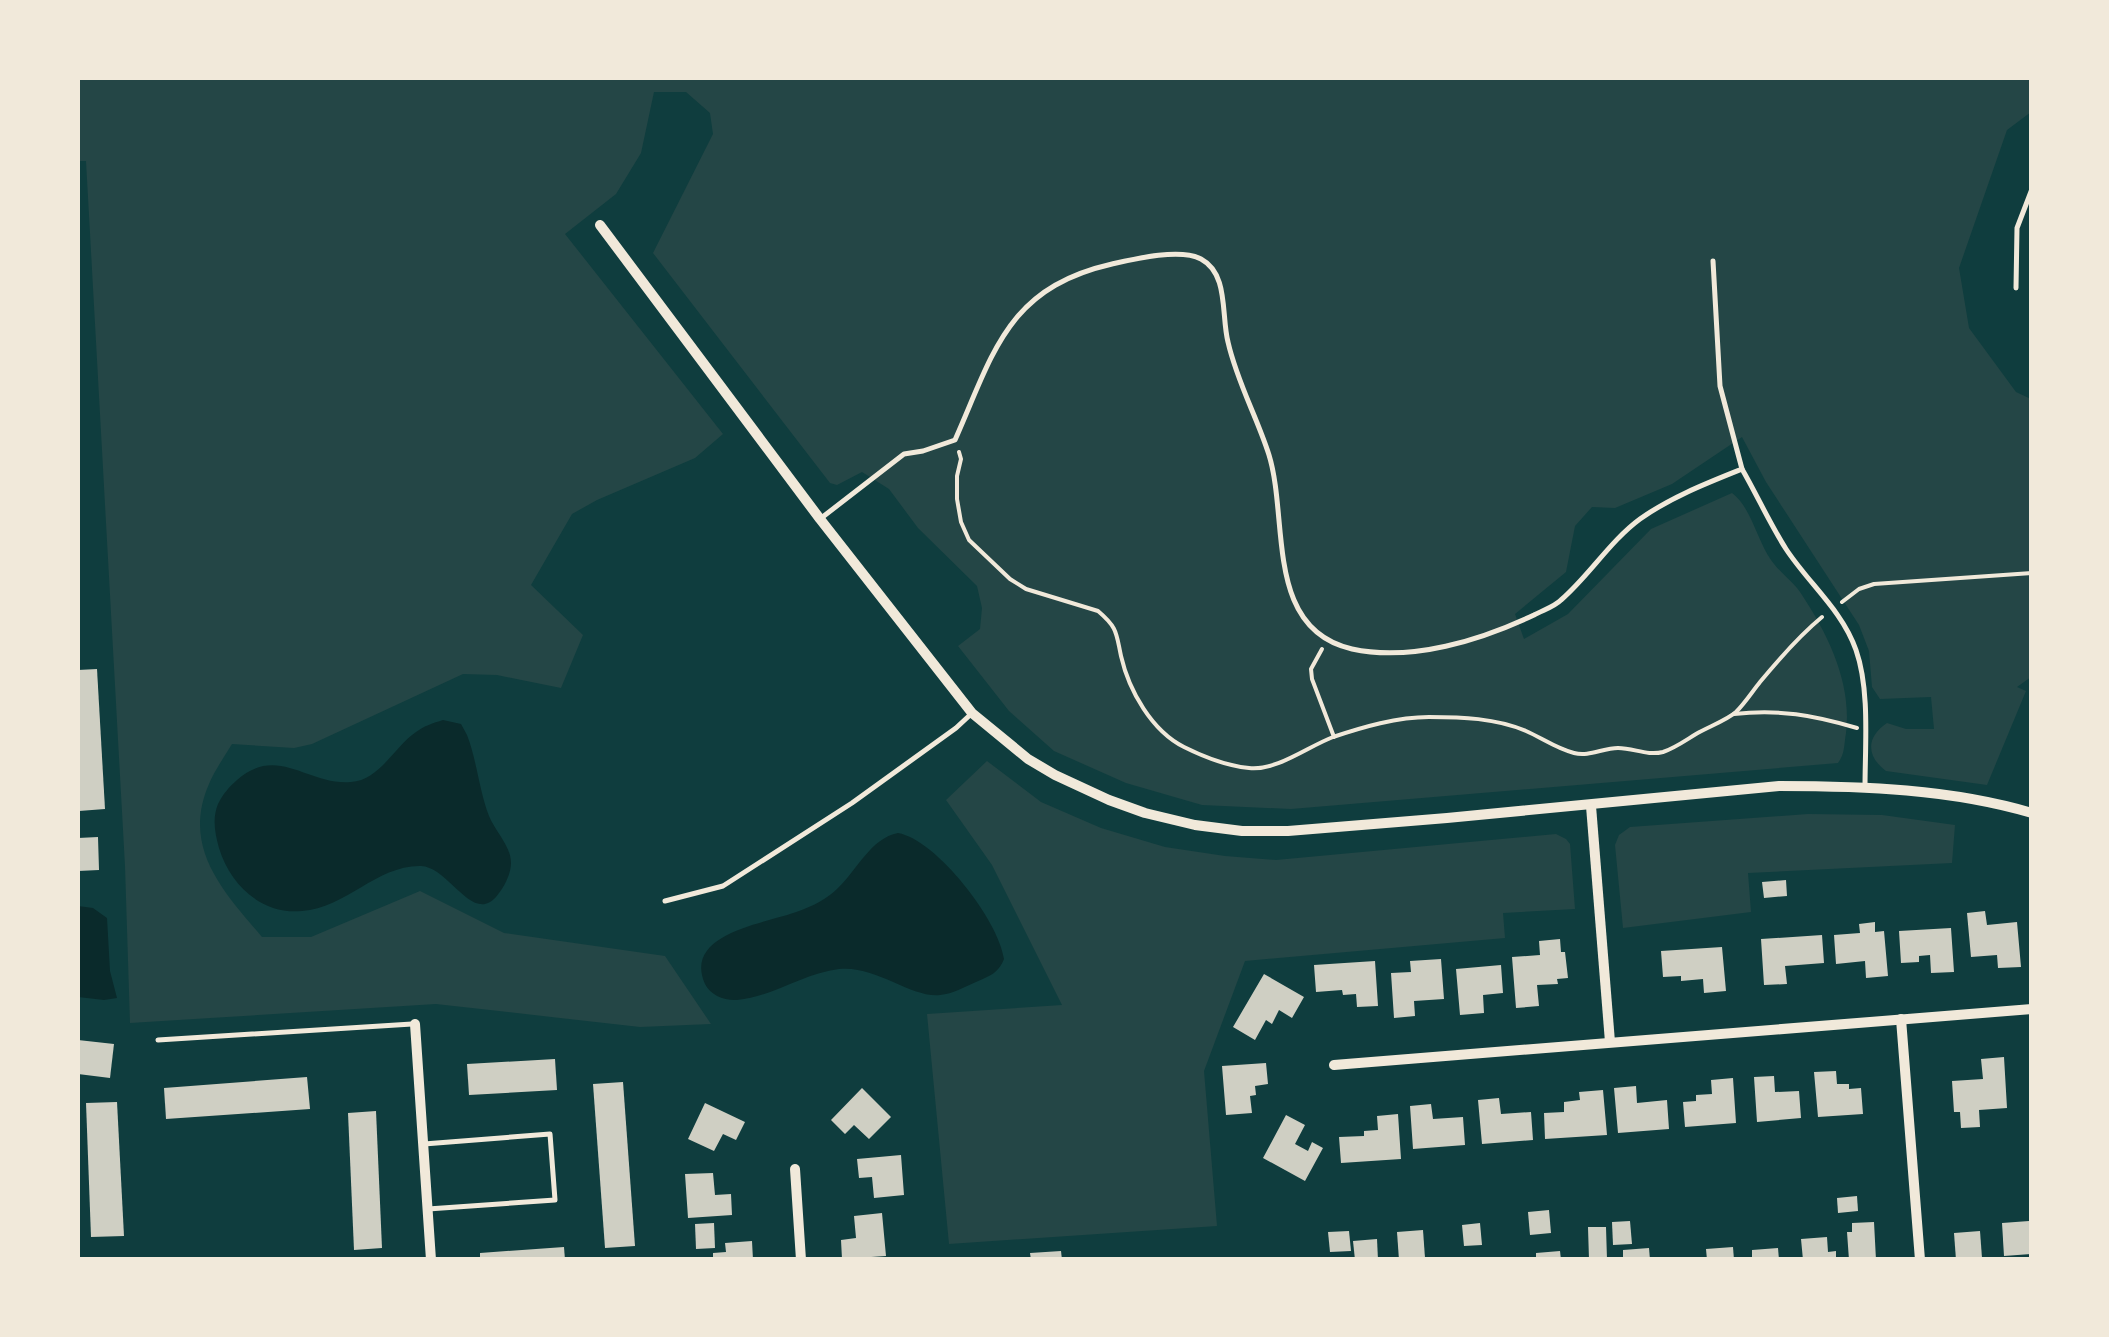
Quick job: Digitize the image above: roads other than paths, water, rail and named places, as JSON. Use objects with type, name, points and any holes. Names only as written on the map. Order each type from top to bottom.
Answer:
[{"type":"street","points":[[600,225],[820,519],[972,713],[1028,759],[1109,800],[1195,825],[1288,831],[1779,786],[1930,793],[2032,813]]},
{"type":"street","points":[[1591,806],[1610,1042]]},
{"type":"street","points":[[1334,1065],[2032,1010]]},
{"type":"street","points":[[1902,1019],[1920,1260]]},
{"type":"street","points":[[415,1024],[431,1260]]},
{"type":"street","points":[[795,1168],[801,1260]]},
{"type":"lane","points":[[2016,288],[2018,228],[2032,189]]},
{"type":"lane","points":[[820,519],[904,454],[924,452],[955,440],[1010,324],[1048,288],[1100,266],[1139,258],[1189,255],[1202,260],[1220,280],[1234,368],[1268,455],[1290,589],[1299,614],[1326,640],[1373,652],[1410,651],[1496,633],[1558,603],[1638,520],[1681,495],[1742,469]]},
{"type":"lane","points":[[1713,262],[1720,386],[1742,469],[1787,550],[1847,630],[1862,672],[1865,788]]},
{"type":"lane","points":[[665,901],[722,886],[737,877],[852,803],[972,713]]},
{"type":"lane","points":[[158,1040],[415,1024]]},
{"type":"lane","points":[[424,1144],[550,1134],[555,1200],[428,1209]]}]
